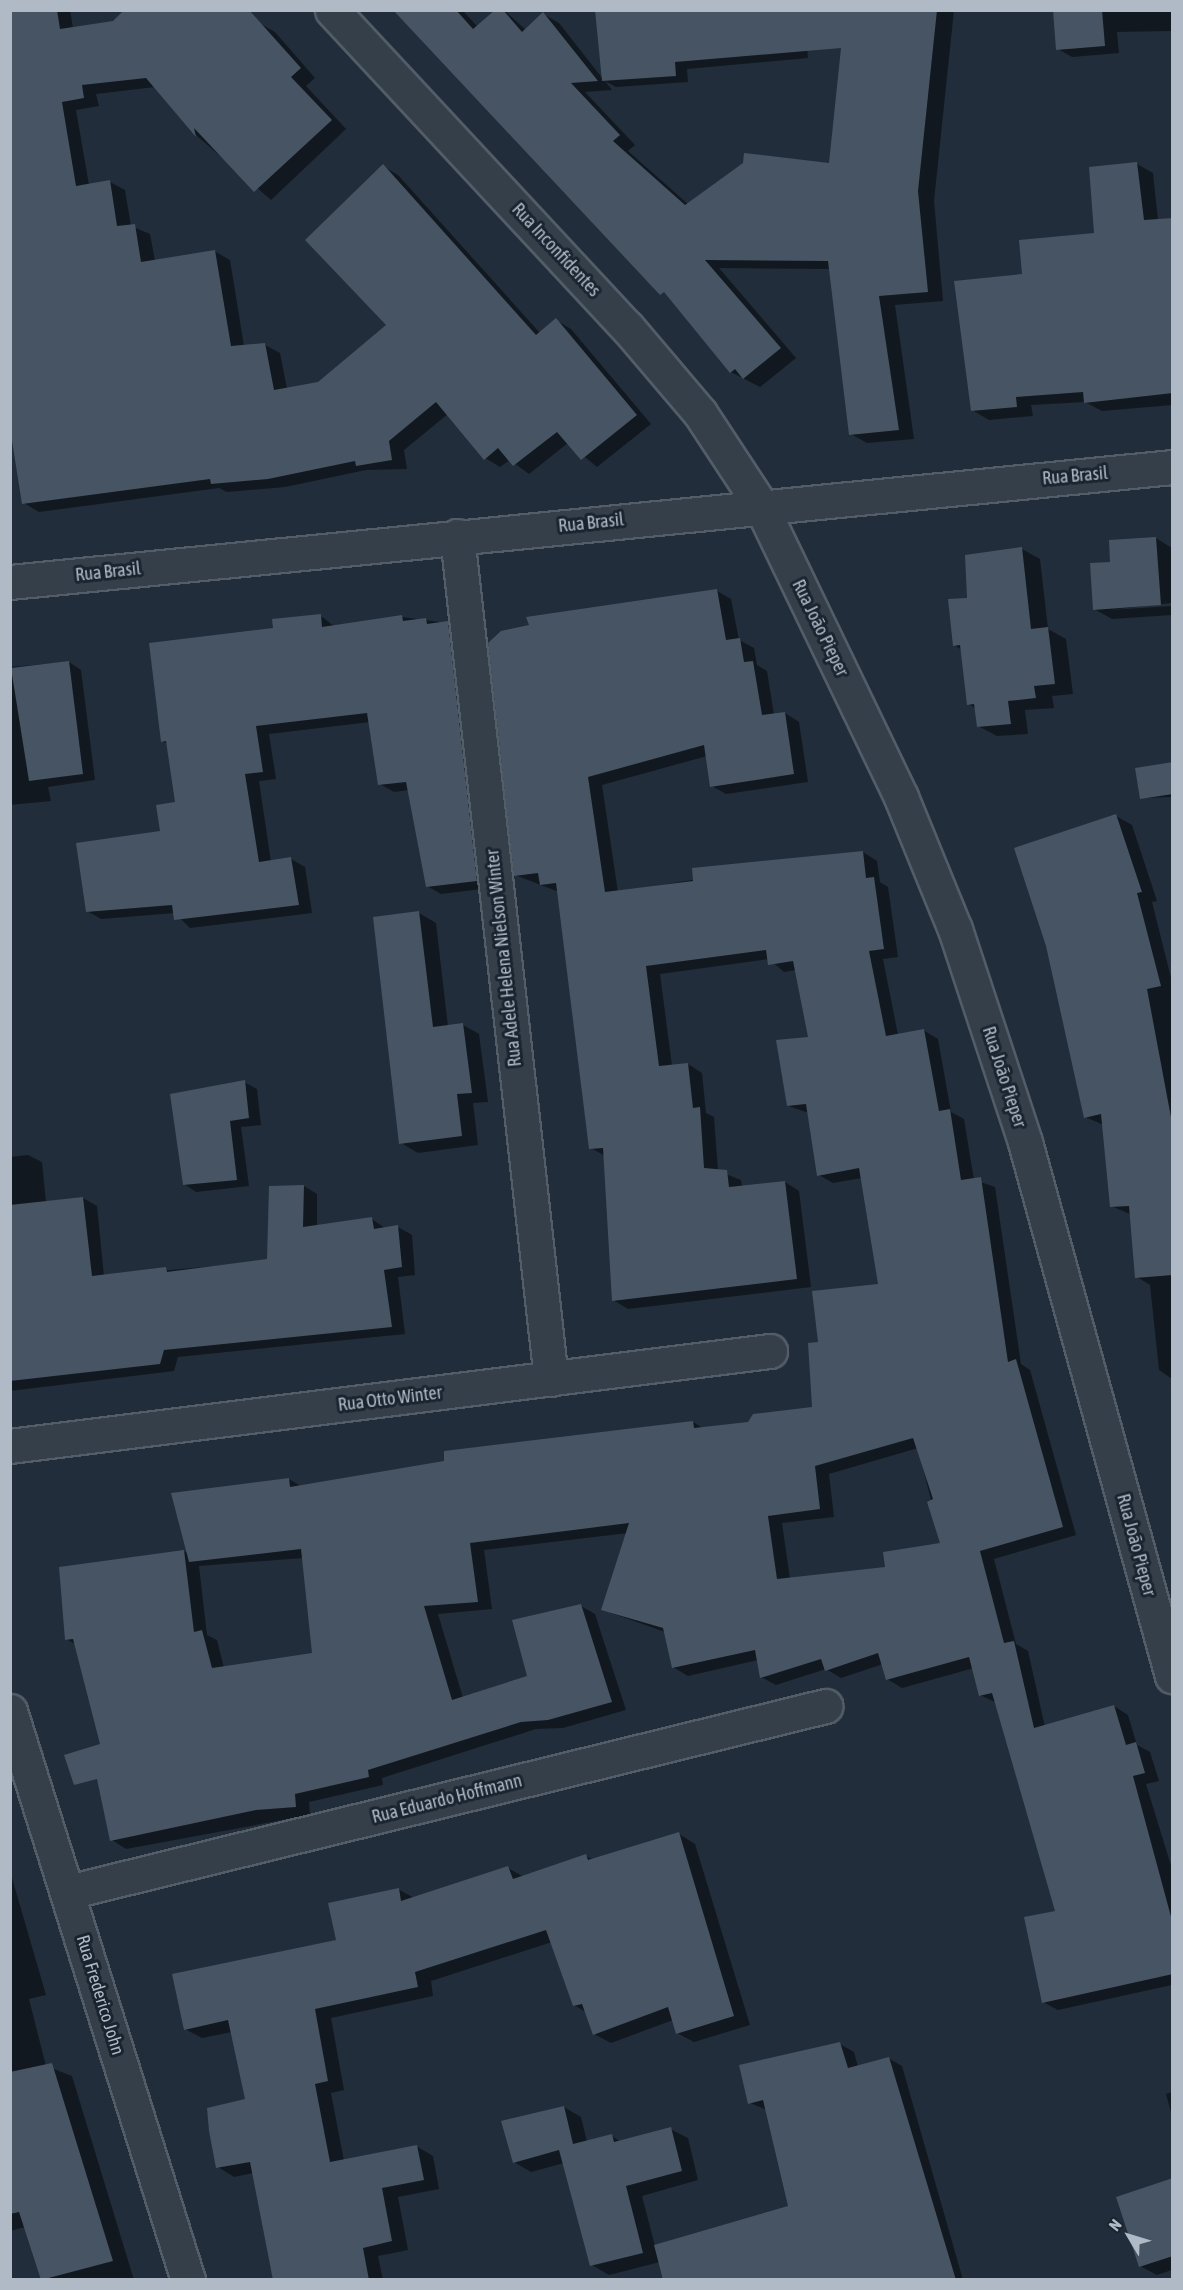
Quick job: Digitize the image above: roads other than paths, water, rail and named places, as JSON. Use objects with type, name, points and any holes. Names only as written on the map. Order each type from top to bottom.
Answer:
[{"type":"street","name":"Rua Inconfidentes","points":[[332,10],[627,327],[700,413],[761,506]]},
{"type":"street","name":"Rua Brasil","points":[[10,582],[1173,467]]},
{"type":"street","name":"Rua João Pieper","points":[[761,506],[901,797],[955,929],[1025,1142],[1173,1676]]},
{"type":"street","name":"Rua Adele Helena Nielson Winter","points":[[457,536],[552,1379]]},
{"type":"street","name":"Rua Otto Winter","points":[[10,1446],[770,1351]]},
{"type":"street","name":"Rua Eduardo Hoffmann","points":[[68,1892],[825,1706]]},
{"type":"street","name":"Rua Frederico John","points":[[10,1711],[188,2280]]}]
